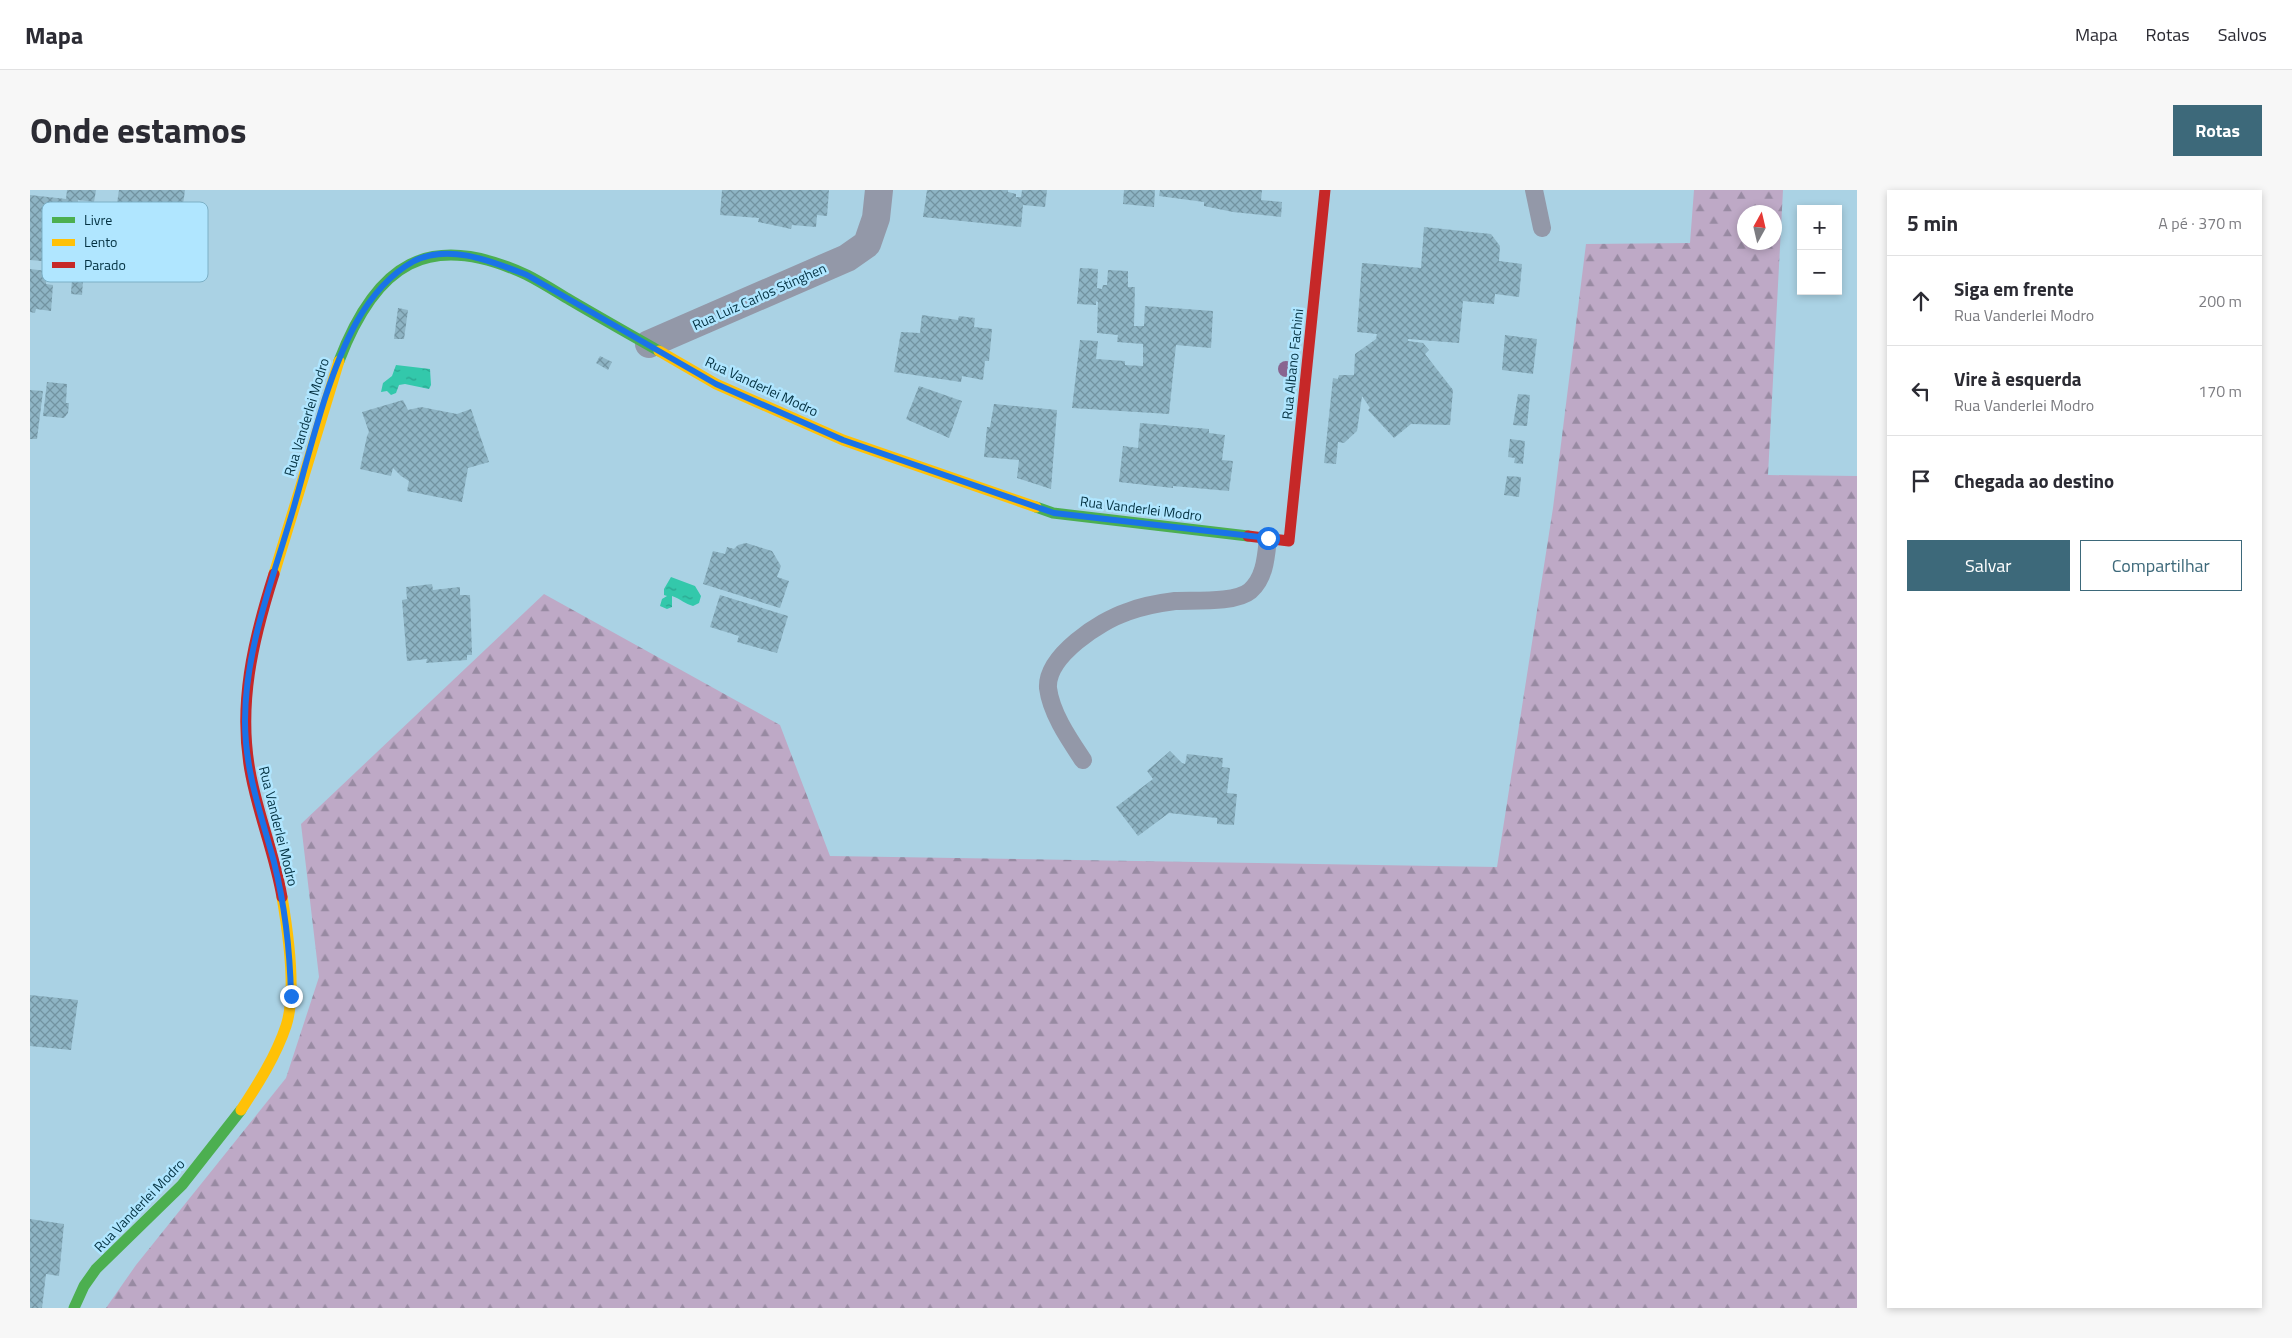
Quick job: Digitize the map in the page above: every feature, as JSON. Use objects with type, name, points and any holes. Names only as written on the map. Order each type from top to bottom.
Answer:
[{"type":"street","name":"Rua Luiz Carlos Stinghen","points":[[649,344],[847,258],[867,244],[876,218],[879,190]]},
{"type":"street","name":"Rua Albano Fachini","points":[[1289,541],[1325,190]]},
{"type":"street","name":"Rua Vanderlei Modro","points":[[74,1308],[87,1280],[168,1201],[206,1156],[247,1099],[275,1053],[287,1024],[291,996],[290,950],[276,870],[255,801],[248,764],[245,723],[246,684],[254,647],[311,450],[344,347],[357,321],[374,296],[392,275],[416,261],[433,255],[449,253],[495,262],[527,275],[716,384],[843,440],[1054,513],[1289,541]]},
{"type":"lane","points":[[1534,190],[1542,228]]},
{"type":"lane","points":[[1083,760],[1062,725],[1048,686],[1053,666],[1067,649],[1087,634],[1126,612],[1152,605],[1228,598],[1249,592],[1260,579],[1268,538]]},
{"type":"green space","points":[[1694,190],[1783,190],[1782,209],[1782,205],[1737,205],[1737,250],[1780,250],[1768,475],[1857,476],[1857,1308],[106,1308],[136,1265],[286,1078],[319,977],[301,824],[544,594],[780,725],[830,856],[1497,867],[1553,508],[1586,244],[1690,243]]},
{"type":"water","points":[[396,365],[430,369],[431,385],[429,389],[405,384],[399,385],[396,393],[391,395],[387,391],[381,392],[383,383],[392,376]]},
{"type":"water","points":[[671,577],[695,586],[701,596],[699,603],[693,606],[672,596],[672,607],[667,609],[660,606],[662,599],[667,596],[664,595],[664,589]]},
{"type":"building","points":[[67,190],[96,190],[94,202],[78,200],[78,202],[42,202],[42,261],[30,260],[30,195],[66,199]]},
{"type":"building","points":[[119,190],[185,190],[183,202],[117,202]]},
{"type":"building","points":[[722,190],[829,190],[827,216],[817,215],[816,227],[792,225],[791,229],[758,222],[759,218],[720,215]]},
{"type":"building","points":[[927,190],[1008,190],[1008,192],[1016,194],[1016,197],[1021,197],[1022,190],[1047,190],[1045,207],[1023,205],[1021,227],[923,217]]},
{"type":"building","points":[[1124,190],[1155,190],[1154,207],[1123,204]]},
{"type":"building","points":[[1160,190],[1262,190],[1261,200],[1282,202],[1281,217],[1233,212],[1204,206],[1204,202],[1159,196]]},
{"type":"building","points":[[1424,227],[1491,234],[1500,246],[1499,261],[1522,264],[1519,297],[1495,294],[1494,304],[1463,301],[1459,343],[1408,339],[1408,341],[1423,343],[1429,350],[1425,354],[1453,390],[1450,425],[1411,424],[1394,438],[1368,410],[1370,408],[1362,396],[1357,431],[1344,443],[1338,442],[1336,464],[1324,463],[1333,378],[1338,379],[1339,375],[1354,375],[1355,354],[1376,339],[1377,334],[1357,332],[1362,263],[1421,268]]},
{"type":"building","points":[[1080,268],[1098,269],[1097,288],[1102,289],[1103,285],[1107,285],[1108,270],[1128,271],[1128,287],[1135,287],[1134,326],[1144,326],[1145,306],[1213,311],[1211,348],[1176,345],[1169,414],[1072,408],[1080,340],[1098,341],[1096,359],[1125,361],[1125,365],[1143,366],[1143,344],[1117,342],[1118,335],[1097,333],[1098,302],[1096,301],[1096,305],[1077,304]]},
{"type":"building","points":[[30,269],[42,270],[42,282],[53,285],[51,311],[36,309],[35,313],[30,312]]},
{"type":"building","points":[[72,282],[83,282],[82,295],[71,294]]},
{"type":"building","points":[[398,308],[408,310],[404,339],[394,339]]},
{"type":"building","points":[[922,315],[958,320],[959,316],[975,318],[974,327],[992,329],[989,361],[985,361],[983,380],[962,376],[961,382],[894,372],[901,332],[920,333]]},
{"type":"building","points":[[1505,335],[1537,339],[1533,374],[1502,370]]},
{"type":"building","points":[[600,356],[612,362],[608,370],[596,363]]},
{"type":"building","points":[[47,382],[67,384],[66,403],[69,403],[68,413],[64,418],[43,416]]},
{"type":"building","points":[[919,386],[962,401],[949,438],[906,419]]},
{"type":"building","points":[[30,390],[43,391],[37,439],[30,439]]},
{"type":"building","points":[[1518,394],[1530,395],[1527,426],[1513,425]]},
{"type":"building","points":[[403,400],[408,410],[421,407],[457,414],[471,409],[489,462],[468,468],[462,502],[407,491],[409,481],[393,468],[391,476],[360,469],[369,432],[362,412]]},
{"type":"building","points":[[994,404],[1057,410],[1051,489],[1017,478],[1019,460],[984,457],[987,427],[990,427]]},
{"type":"building","points":[[1140,423],[1209,429],[1209,433],[1225,435],[1222,460],[1233,461],[1229,491],[1173,486],[1173,488],[1119,482],[1123,446],[1138,448]]},
{"type":"building","points":[[1510,439],[1525,441],[1523,464],[1514,463],[1515,458],[1508,457]]},
{"type":"building","points":[[1507,476],[1521,477],[1519,497],[1504,495]]},
{"type":"building","points":[[746,543],[772,551],[781,566],[777,577],[789,581],[780,608],[703,584],[713,551],[725,554],[727,547],[734,549],[738,545]]},
{"type":"building","points":[[432,584],[433,590],[460,587],[460,595],[470,595],[472,655],[467,655],[467,660],[426,663],[427,659],[407,661],[402,600],[407,599],[406,587]]},
{"type":"building","points":[[720,595],[788,616],[777,653],[737,642],[739,636],[710,627]]},
{"type":"building","points":[[1170,751],[1185,764],[1187,754],[1223,758],[1222,767],[1230,768],[1227,793],[1237,794],[1234,825],[1217,824],[1217,818],[1169,813],[1138,836],[1116,807],[1153,779],[1147,771]]},
{"type":"building","points":[[30,995],[78,1000],[71,1050],[30,1046]]},
{"type":"building","points":[[30,1219],[64,1224],[59,1276],[46,1274],[42,1308],[30,1308]]},
{"type":"traffic: fast","points":[[339,361],[354,328],[370,300],[389,279],[410,264],[434,256],[461,255],[492,262],[527,275],[659,351]]},
{"type":"traffic: fast","points":[[1036,507],[1053,513],[1248,536]]},
{"type":"traffic: fast","points":[[74,1308],[84,1286],[96,1269],[182,1185],[241,1110]]},
{"type":"traffic: slow","points":[[659,351],[716,384],[843,440],[1036,507]]},
{"type":"traffic: slow","points":[[274,574],[339,361]]},
{"type":"traffic: slow","points":[[241,1110],[272,1059],[286,1026],[289,1012],[291,997],[290,962],[282,897]]},
{"type":"traffic: jam","points":[[1248,536],[1289,541],[1325,190]]},
{"type":"traffic: jam","points":[[274,574],[249,674],[246,724],[251,776],[282,897]]},
{"type":"route","points":[[291,996],[290,950],[283,902],[274,861],[255,801],[248,764],[245,723],[246,684],[254,647],[308,458],[344,347],[357,321],[374,296],[392,275],[416,261],[433,255],[449,253],[495,262],[527,275],[716,384],[843,440],[1054,513],[1268,538]]}]
